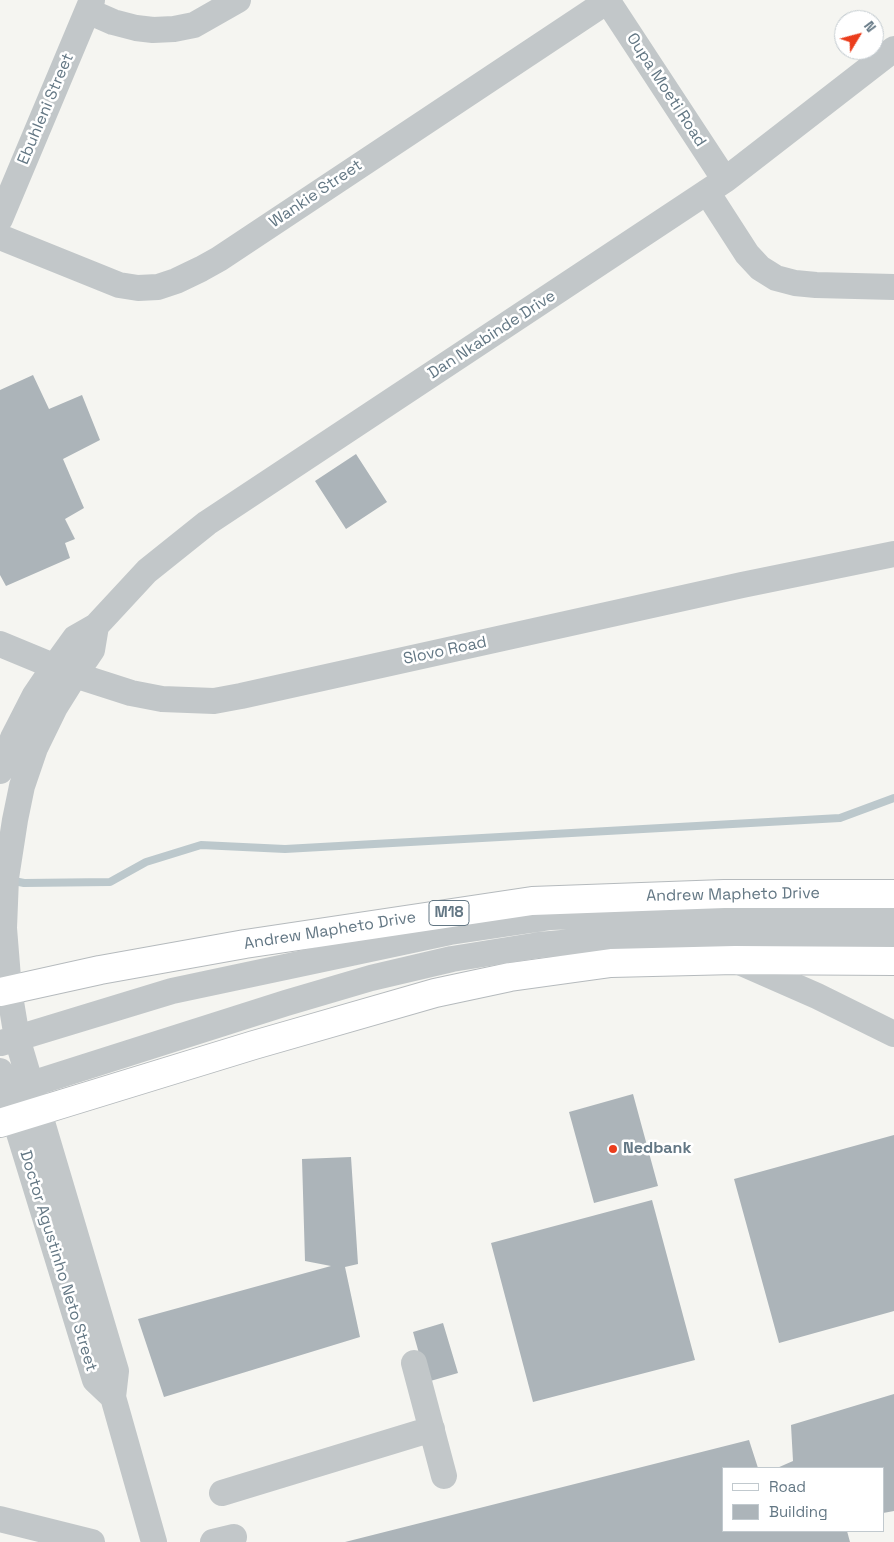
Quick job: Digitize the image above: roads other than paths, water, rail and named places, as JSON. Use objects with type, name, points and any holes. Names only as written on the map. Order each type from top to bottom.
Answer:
[{"type":"main road","name":"Andrew Mapheto Drive","points":[[4,991],[100,970],[245,944],[532,901],[724,894],[894,894]]},
{"type":"main road","points":[[18,1117],[254,1045],[435,993],[510,977],[612,963],[735,960],[894,961]]},
{"type":"street","points":[[90,5],[113,22],[153,30],[174,29],[194,25],[238,0]]},
{"type":"street","name":"Oupa Moeti Road","points":[[608,0],[716,186],[747,254],[760,268],[776,278],[795,283],[894,287]]},
{"type":"street","name":"Wankie Street","points":[[0,237],[119,285],[138,288],[158,287],[176,281],[219,259],[608,0]]},
{"type":"street","name":"Ebuhleni Street","points":[[0,219],[90,5]]},
{"type":"street","name":"Dan Nkabinde Drive","points":[[0,772],[13,738],[35,695],[92,650],[96,626],[147,571],[207,523],[716,186],[894,49]]},
{"type":"street","name":"Slovo Road","points":[[0,644],[64,671],[131,694],[162,699],[214,701],[732,587],[894,554]]},
{"type":"street","name":"Dan Nkabinde Drive","points":[[18,1117],[31,1084],[8,1041],[4,991],[6,878],[22,786],[35,748],[55,707],[64,671]]},
{"type":"street","points":[[8,1041],[172,991],[450,932],[551,917],[691,912],[894,914]]},
{"type":"street","points":[[18,1117],[2,1086],[31,1084],[370,978],[452,959],[539,945],[618,938],[894,936]]},
{"type":"street","points":[[735,960],[817,996],[894,1034]]},
{"type":"street","name":"Doctor Agustinho Neto Street","points":[[18,1117],[116,1370],[113,1397],[154,1542]]},
{"type":"street","points":[[414,1363],[444,1476]]},
{"type":"street","points":[[222,1493],[432,1429]]},
{"type":"street","points":[[0,1519],[92,1542]]},
{"type":"waterway","points":[[9,880],[24,883],[110,882],[146,862],[201,845],[285,849],[840,818],[894,798]]},
{"type":"place","name":"Nedbank","points":[[613,1149]]}]
